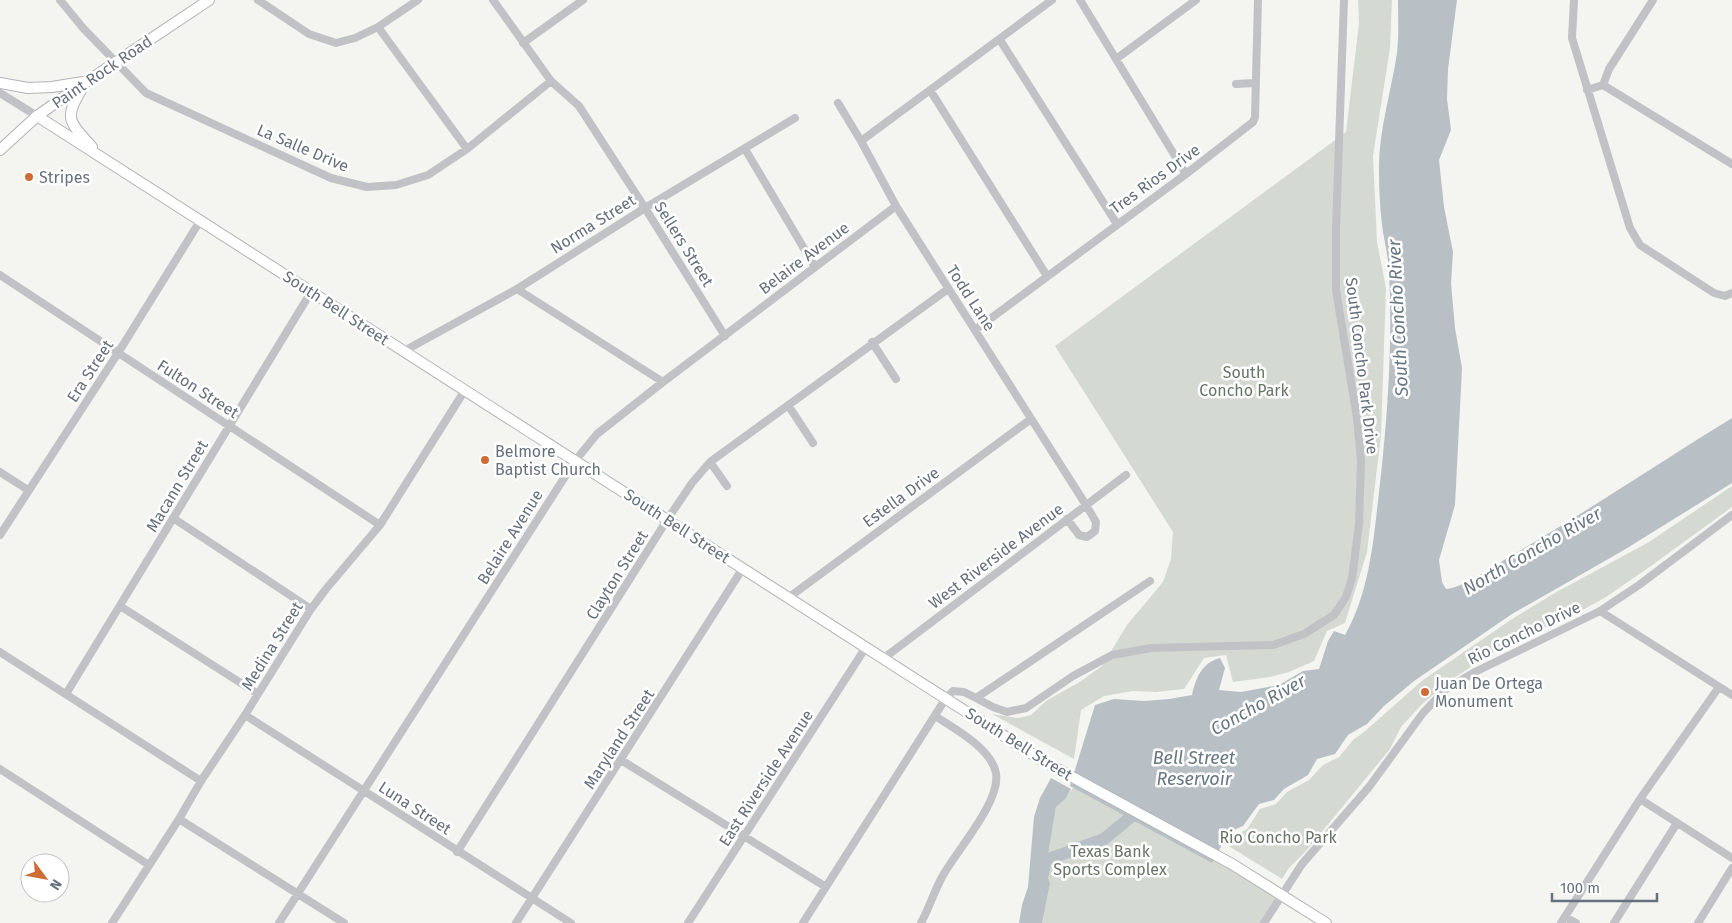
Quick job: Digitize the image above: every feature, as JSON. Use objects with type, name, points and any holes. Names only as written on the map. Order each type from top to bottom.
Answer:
[{"type":"main road","name":"Paint Rock Road","points":[[0,150],[37,116],[209,0]]},
{"type":"main road","points":[[0,83],[28,88],[86,82]]},
{"type":"main road","points":[[86,82],[74,103],[70,115],[73,125],[102,157]]},
{"type":"main road","name":"South Bell Street","points":[[37,116],[1044,761],[1232,864],[1326,923]]},
{"type":"street","name":"La Salle Drive","points":[[60,0],[83,28],[146,93],[331,178],[367,187],[396,185],[428,175],[467,149],[551,81]]},
{"type":"street","points":[[258,0],[309,34],[336,43],[355,38],[378,27],[418,0]]},
{"type":"street","name":"Sellers Street","points":[[493,0],[551,81],[579,106],[725,336]]},
{"type":"street","points":[[523,43],[583,0]]},
{"type":"street","points":[[861,141],[1052,0]]},
{"type":"street","points":[[1080,0],[1186,174]]},
{"type":"street","points":[[1116,60],[1196,0]]},
{"type":"street","name":"Tres Rios Drive","points":[[975,330],[1253,122],[1255,117],[1258,0]]},
{"type":"street","name":"South Concho Park Drive","points":[[946,698],[953,691],[964,692],[1007,712],[1026,708],[1073,676],[1112,655],[1151,648],[1273,645],[1304,634],[1334,615],[1346,596],[1352,578],[1359,524],[1361,461],[1357,418],[1336,290],[1336,228],[1344,0]]},
{"type":"street","points":[[1574,0],[1572,38],[1630,228],[1640,245],[1714,293],[1725,296],[1732,293]]},
{"type":"street","points":[[1603,85],[1609,69],[1652,0]]},
{"type":"street","points":[[378,27],[467,149]]},
{"type":"street","points":[[1000,40],[1117,224]]},
{"type":"street","points":[[1236,84],[1255,83]]},
{"type":"street","points":[[1587,90],[1603,85],[1732,164]]},
{"type":"street","points":[[930,90],[1047,276]]},
{"type":"street","points":[[0,93],[37,116]]},
{"type":"street","name":"Todd Lane","points":[[838,104],[861,141],[896,206],[1086,505],[1096,522],[1095,531],[1087,537],[1079,535],[1067,520]]},
{"type":"street","name":"Norma Street","points":[[404,351],[517,289],[645,208],[795,118]]},
{"type":"street","points":[[745,149],[815,267]]},
{"type":"street","name":"Belaire Avenue","points":[[279,923],[575,461],[597,434],[896,206]]},
{"type":"street","name":"Era Street","points":[[0,535],[118,353],[200,221]]},
{"type":"street","name":"Fulton Street","points":[[0,275],[380,525]]},
{"type":"street","points":[[517,289],[663,382]]},
{"type":"street","name":"Clayton Street","points":[[457,852],[667,520],[692,483],[710,462],[872,342],[948,289]]},
{"type":"street","name":"Macann Street","points":[[66,694],[311,292]]},
{"type":"street","points":[[872,342],[896,379]]},
{"type":"street","name":"Medina Street","points":[[112,923],[311,609],[380,525],[465,390]]},
{"type":"street","points":[[788,405],[813,443]]},
{"type":"street","name":"Estella Drive","points":[[788,598],[1031,419]]},
{"type":"street","points":[[710,462],[727,486]]},
{"type":"street","points":[[0,472],[28,490]]},
{"type":"street","name":"West Riverside Avenue","points":[[884,658],[1126,475]]},
{"type":"street","name":"Rio Concho Drive","points":[[1264,923],[1302,864],[1368,787],[1423,713],[1446,689],[1475,672],[1600,611],[1639,585],[1732,514]]},
{"type":"street","points":[[173,518],[311,609]]},
{"type":"street","name":"Maryland Street","points":[[516,923],[743,568]]},
{"type":"street","points":[[976,698],[1150,581]]},
{"type":"street","points":[[120,606],[258,694]]},
{"type":"street","points":[[1600,611],[1732,696]]},
{"type":"street","name":"East Riverside Avenue","points":[[688,923],[866,647]]},
{"type":"street","points":[[0,652],[201,781]]},
{"type":"street","points":[[1576,923],[1563,920],[1640,799],[1719,687]]},
{"type":"street","points":[[803,923],[946,698]]},
{"type":"street","name":"Luna Street","points":[[245,715],[571,923]]},
{"type":"street","points":[[921,923],[943,876],[988,806],[996,788],[996,773],[991,761],[974,742],[935,716]]},
{"type":"street","points":[[622,760],[826,887]]},
{"type":"street","points":[[0,769],[149,865]]},
{"type":"street","points":[[1640,799],[1732,858]]},
{"type":"street","points":[[179,819],[344,923]]},
{"type":"street","points":[[1614,923],[1677,823]]},
{"type":"street","points":[[1698,923],[1732,868]]},
{"type":"green space","name":"South Concho Park","points":[[1358,0],[1392,0],[1390,48],[1373,156],[1377,242],[1386,288],[1381,435],[1367,552],[1345,623],[1327,631],[1314,661],[1289,672],[1270,677],[1233,682],[1226,655],[1204,658],[1184,689],[1156,692],[1133,691],[1104,696],[1081,710],[1074,759],[992,714],[1018,718],[1031,715],[1046,701],[1081,681],[1102,666],[1127,625],[1163,582],[1171,559],[1173,532],[1055,346],[1346,132],[1359,23]]},
{"type":"green space","name":"Rio Concho Park","points":[[1732,486],[1732,507],[1651,566],[1606,597],[1579,612],[1500,648],[1454,678],[1422,704],[1401,727],[1390,749],[1307,850],[1289,868],[1282,879],[1227,845],[1233,837],[1247,829],[1260,809],[1276,804],[1287,792],[1309,780],[1323,765],[1339,757],[1353,740],[1423,680],[1512,619],[1553,594],[1649,542]]},
{"type":"green space","name":"Texas Bank Sports Complex","points":[[1086,773],[1211,844],[1232,864],[1282,895],[1264,923],[1033,923],[1056,807]]},
{"type":"water","points":[[1398,0],[1457,0],[1448,69],[1447,99],[1451,130],[1439,160],[1444,207],[1453,252],[1451,283],[1455,328],[1462,368],[1455,505],[1439,560],[1442,582],[1446,589],[1461,585],[1478,576],[1732,418],[1732,483],[1624,550],[1512,614],[1414,681],[1384,706],[1367,724],[1348,735],[1335,754],[1317,759],[1308,775],[1284,789],[1274,800],[1259,804],[1243,826],[1229,832],[1212,863],[1070,786],[1095,705],[1114,699],[1144,701],[1192,695],[1204,667],[1220,658],[1225,668],[1219,690],[1241,692],[1279,685],[1303,671],[1319,669],[1328,641],[1334,631],[1345,635],[1353,620],[1364,587],[1371,553],[1386,415],[1390,357],[1390,299],[1388,264],[1380,206],[1379,158],[1397,53]]},
{"type":"water","points":[[1051,778],[1071,789],[1065,799],[1056,807],[1045,871],[1050,883],[1042,923],[1019,923],[1028,887],[1034,817],[1040,798]]},
{"type":"waterway","name":"Concho River","points":[[1043,874],[1046,860],[1104,839],[1143,807]]},
{"type":"place","name":"Stripes","points":[[29,177]]},
{"type":"place","name":"Belmore Baptist Church","points":[[485,460]]},
{"type":"place","name":"Juan De Ortega Monument","points":[[1425,692]]},
{"type":"water label","name":"South Concho River","points":[[1398,318]]},
{"type":"water label","name":"North Concho River","points":[[1532,551]]},
{"type":"water label","name":"Bell Street Reservoir","points":[[1194,768]]}]
